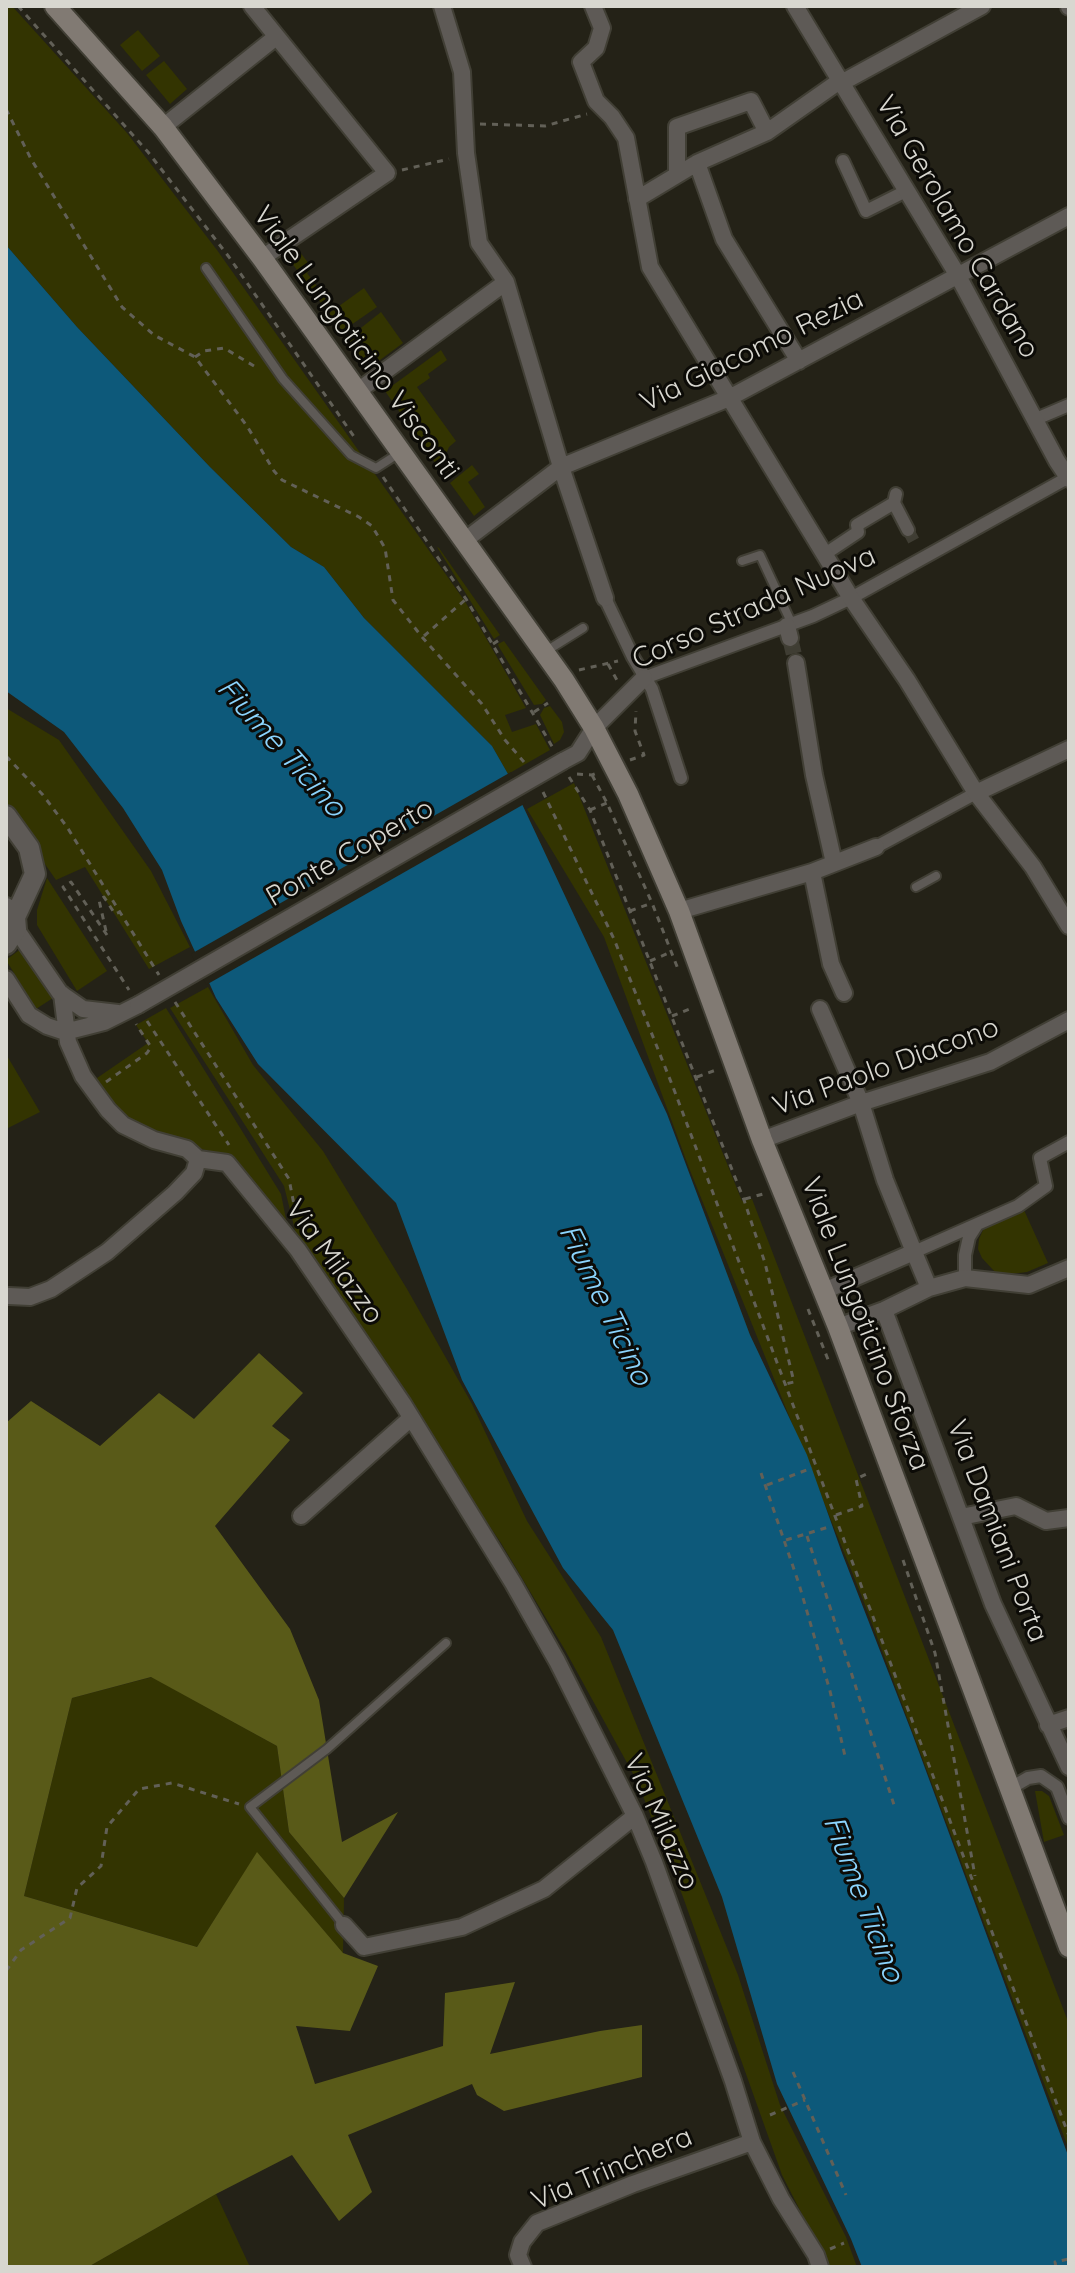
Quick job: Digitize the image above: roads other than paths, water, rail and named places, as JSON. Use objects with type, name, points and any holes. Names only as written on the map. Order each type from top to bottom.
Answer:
[{"type":"main road","name":"Viale Lungoticino Visconti","points":[[55,6],[163,127],[262,258],[564,680],[594,728]]},
{"type":"main road","name":"Viale Lungoticino Sforza","points":[[594,728],[628,794],[679,911],[762,1140],[838,1327],[1069,1945]]},
{"type":"street","points":[[252,6],[387,173],[262,258]]},
{"type":"street","points":[[442,6],[462,72],[466,154],[479,243],[506,282],[561,467],[605,598],[652,689],[681,778]]},
{"type":"street","points":[[593,6],[602,28],[596,48],[581,62],[596,101],[626,138],[650,267],[851,598],[907,680],[976,793],[1033,867],[1069,926]]},
{"type":"street","name":"Via Gerolamo Cardano","points":[[795,6],[957,274],[1069,478]]},
{"type":"street","points":[[637,199],[697,163],[767,132],[842,81],[982,6]]},
{"type":"street","points":[[163,127],[276,37]]},
{"type":"street","points":[[677,174],[677,127],[751,101],[767,132]]},
{"type":"street","points":[[843,161],[866,211],[906,191]]},
{"type":"street","points":[[697,163],[724,239],[799,361]]},
{"type":"street","name":"Via Giacomo Rezia","points":[[464,541],[561,467],[729,398],[1069,216]]},
{"type":"street","points":[[358,391],[506,282]]},
{"type":"street","points":[[1036,419],[1069,405]]},
{"type":"street","name":"Corso Strada Nuova","points":[[594,728],[644,678],[790,629],[1069,478]]},
{"type":"street","points":[[825,554],[858,532],[857,525],[895,498],[908,530]]},
{"type":"street","points":[[916,545],[924,558]]},
{"type":"street","points":[[796,663],[814,775],[834,863]]},
{"type":"street","name":"Ponte Coperto","points":[[65,1032],[104,1022],[123,1013],[578,753],[594,728]]},
{"type":"street","points":[[679,911],[812,872],[876,847],[976,793],[1069,749]]},
{"type":"street","points":[[6,816],[29,848],[35,874],[10,920],[62,994],[83,1009],[123,1013]]},
{"type":"street","points":[[812,872],[831,964],[844,993]]},
{"type":"street","points":[[6,979],[29,1015],[47,1026],[65,1032],[74,1022],[100,1013]]},
{"type":"street","name":"Via Milazzo","points":[[62,994],[66,1012],[65,1032],[83,1076],[108,1110],[123,1125],[154,1140],[187,1149],[198,1159],[227,1163],[298,1250],[411,1418],[513,1583],[557,1661],[635,1816],[728,2068],[752,2142],[820,2267]]},
{"type":"street","points":[[820,1009],[861,1103],[885,1180],[929,1288]]},
{"type":"street","name":"Via Paolo Diacono","points":[[762,1140],[861,1103],[990,1062],[1069,1020]]},
{"type":"street","points":[[824,1291],[1018,1206],[1046,1186],[1040,1158],[1069,1142]]},
{"type":"street","points":[[7,1296],[30,1297],[51,1289],[107,1252],[175,1193],[194,1173],[198,1159]]},
{"type":"street","points":[[965,1278],[969,1237],[978,1224]]},
{"type":"street","points":[[838,1327],[884,1310],[929,1288],[965,1278],[1029,1285],[1064,1271]]},
{"type":"street","name":"Via Damiani Porta","points":[[884,1310],[993,1604],[1069,1767]]},
{"type":"street","points":[[301,1516],[411,1418]]},
{"type":"street","points":[[961,1517],[1016,1506],[1046,1521],[1069,1518]]},
{"type":"street","points":[[1048,1725],[1069,1718]]},
{"type":"street","points":[[1009,1789],[1028,1778],[1041,1776],[1057,1787],[1069,1818]]},
{"type":"street","points":[[344,1925],[364,1947],[462,1927],[544,1889],[635,1816]]},
{"type":"street","name":"Via Trinchera","points":[[523,2267],[518,2255],[522,2242],[537,2223],[633,2184],[752,2142]]},
{"type":"lane","points":[[206,268],[283,379],[351,455],[376,468],[401,452]]},
{"type":"lane","points":[[742,561],[760,555],[790,629]]},
{"type":"lane","points":[[543,653],[583,628]]},
{"type":"lane","points":[[916,887],[936,876]]},
{"type":"lane","points":[[344,1925],[250,1807],[327,1749],[446,1643]]},
{"type":"water","name":"Fiume Ticino","points":[[6,245],[77,327],[210,467],[291,547],[324,567],[364,618],[492,746],[508,774],[667,1114],[750,1335],[807,1455],[912,1733],[1069,2158],[1069,2267],[862,2267],[777,2084],[722,1897],[613,1630],[563,1568],[462,1380],[396,1203],[258,1064],[216,998],[162,870],[123,808],[64,732],[6,691]]},
{"type":"tunnel","points":[[908,530],[916,545]]},
{"type":"tunnel","points":[[790,638],[796,663]]}]
